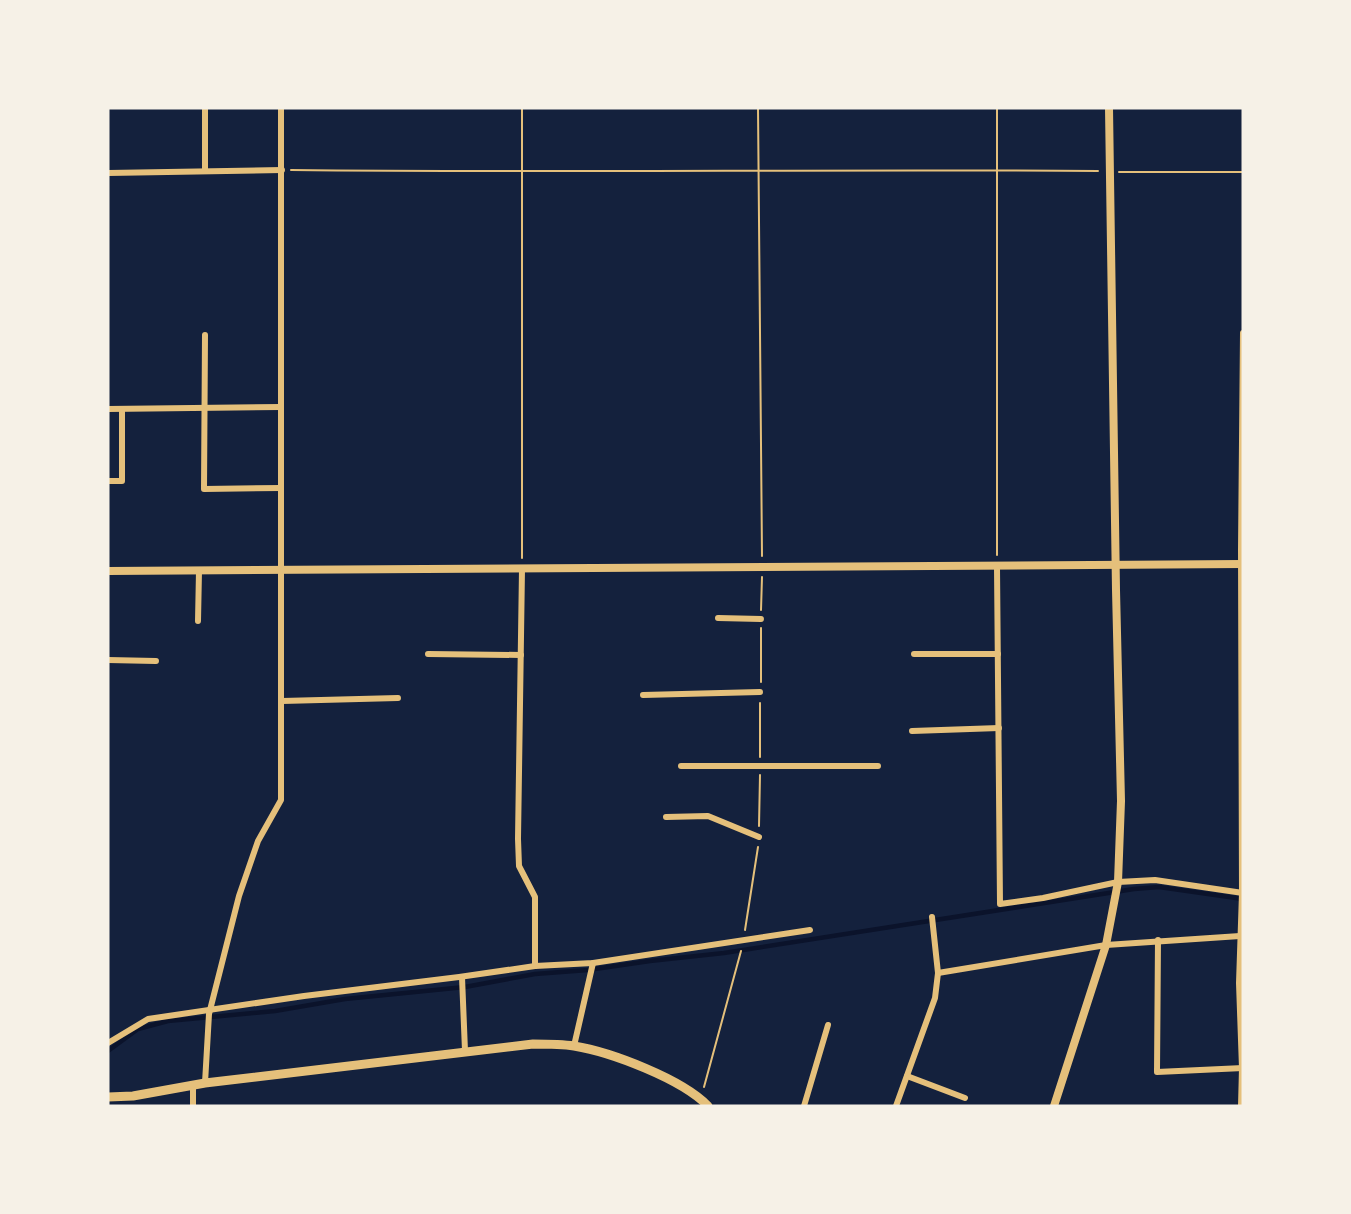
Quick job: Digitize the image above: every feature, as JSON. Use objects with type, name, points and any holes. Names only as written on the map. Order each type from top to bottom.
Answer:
[{"type":"main road","points":[[108,1097],[133,1096],[205,1083],[533,1044],[574,1046],[655,1072],[701,1098],[708,1106]]},
{"type":"street","points":[[205,170],[206,108]]},
{"type":"street","points":[[205,1083],[210,1009],[239,896],[258,841],[281,800],[282,108]]},
{"type":"street","points":[[1054,1106],[1106,945],[1118,882],[1121,801],[1109,108]]},
{"type":"street","points":[[108,173],[282,170]]},
{"type":"street","points":[[1241,1106],[1239,983],[1243,893],[1243,333]]},
{"type":"street","points":[[205,335],[204,489],[281,488]]},
{"type":"street","points":[[108,409],[281,407]]},
{"type":"street","points":[[108,481],[122,481],[122,409]]},
{"type":"street","points":[[108,571],[1117,567],[1242,564]]},
{"type":"street","points":[[998,567],[1000,904],[1043,898],[1118,882],[1155,880],[1243,893]]},
{"type":"street","points":[[522,569],[519,866],[536,897],[536,966]]},
{"type":"street","points":[[198,621],[199,571]]},
{"type":"street","points":[[718,618],[761,619]]},
{"type":"street","points":[[428,654],[521,656]]},
{"type":"street","points":[[914,654],[998,654]]},
{"type":"street","points":[[108,660],[156,661]]},
{"type":"street","points":[[643,695],[760,692]]},
{"type":"street","points":[[282,701],[399,698]]},
{"type":"street","points":[[912,731],[999,728]]},
{"type":"street","points":[[681,766],[878,766]]},
{"type":"street","points":[[666,817],[708,816],[759,837]]},
{"type":"street","points":[[896,1106],[935,998],[938,973],[932,916]]},
{"type":"street","points":[[108,1043],[148,1019],[210,1009],[536,966],[593,963],[810,930]]},
{"type":"street","points":[[938,973],[1106,945],[1240,936]]},
{"type":"street","points":[[1158,940],[1157,1072],[1242,1068]]},
{"type":"street","points":[[574,1046],[593,963]]},
{"type":"street","points":[[462,977],[465,1051]]},
{"type":"street","points":[[804,1106],[828,1025]]},
{"type":"street","points":[[907,1076],[965,1098]]},
{"type":"street","points":[[193,1085],[193,1106]]},
{"type":"path","points":[[522,108],[522,569]]},
{"type":"path","points":[[759,108],[762,568]]},
{"type":"path","points":[[997,108],[998,567]]},
{"type":"path","points":[[282,170],[998,171]]},
{"type":"path","points":[[701,1098],[742,946]]},
{"type":"waterway","points":[[108,1051],[138,1029],[168,1021],[275,1011],[345,999],[465,987],[535,974],[588,970],[724,953],[1134,889],[1159,887],[1243,899]]}]
